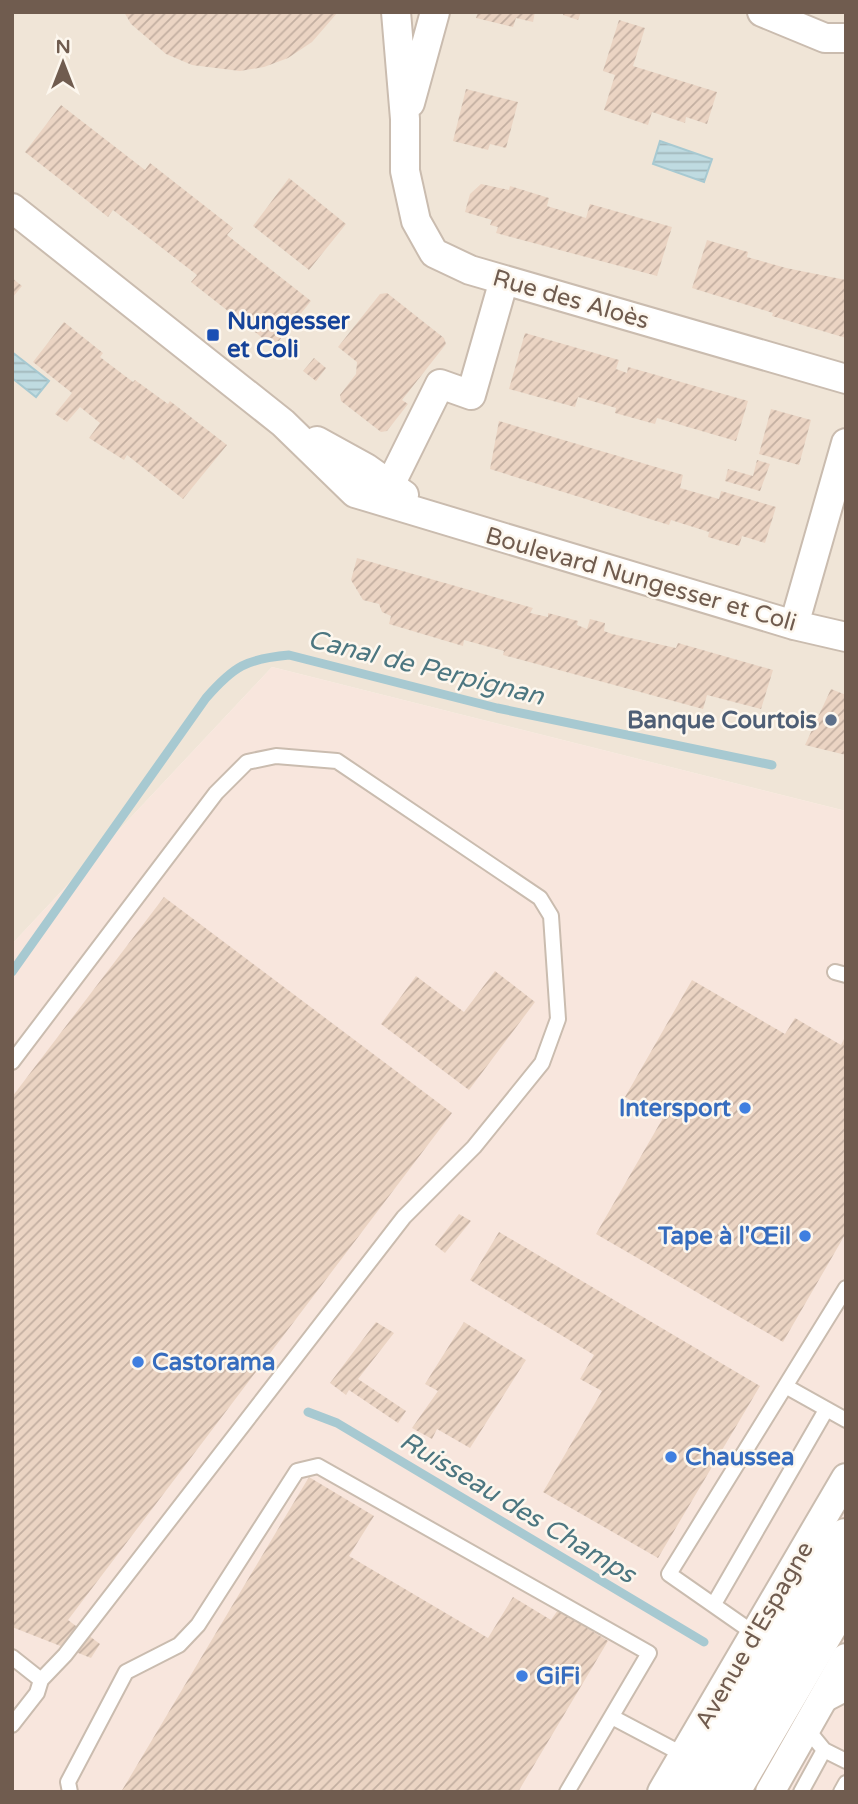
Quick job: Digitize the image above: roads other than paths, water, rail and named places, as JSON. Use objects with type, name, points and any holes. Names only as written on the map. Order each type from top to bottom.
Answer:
[{"type":"main road","name":"Avenue d'Espagne","points":[[696,1792],[846,1538]]},
{"type":"main road","points":[[730,1792],[797,1720],[846,1594]]},
{"type":"street","name":"Rue des Aloès","points":[[396,12],[405,119],[405,171],[416,221],[433,253],[470,270],[846,379]]},
{"type":"street","name":"Rue des Aloès","points":[[405,119],[435,12]]},
{"type":"street","points":[[762,12],[825,38],[846,38]]},
{"type":"street","name":"Boulevard Nungesser et Coli","points":[[12,208],[284,423],[355,493],[794,625],[846,637]]},
{"type":"street","points":[[390,485],[440,384],[471,395],[504,280]]},
{"type":"street","name":"Boulevard Nungesser et Coli","points":[[284,423],[366,468],[438,519]]},
{"type":"street","points":[[794,625],[846,443]]},
{"type":"street","name":"Avenue d'Espagne","points":[[662,1792],[846,1478]]},
{"type":"street","points":[[770,1792],[797,1720],[846,1658]]},
{"type":"lane","points":[[12,1062],[216,793],[247,762],[276,756],[337,761],[540,898],[551,916],[558,1019],[542,1063],[474,1147],[404,1217],[65,1656],[41,1680],[37,1693],[12,1725]]},
{"type":"lane","points":[[755,1633],[669,1574],[846,1289]]},
{"type":"lane","points":[[787,1387],[846,1420]]},
{"type":"lane","points":[[714,1604],[826,1410]]},
{"type":"lane","points":[[70,1792],[68,1782],[126,1672],[179,1645],[198,1625],[297,1471],[318,1466],[649,1653],[567,1792]]},
{"type":"lane","points":[[724,1688],[797,1619]]},
{"type":"lane","points":[[12,1657],[41,1680]]},
{"type":"lane","points":[[846,1694],[797,1720],[824,1750],[846,1761]]},
{"type":"lane","points":[[612,1717],[684,1755]]},
{"type":"lane","points":[[801,1792],[824,1750]]},
{"type":"lane","points":[[841,1792],[846,1783]]},
{"type":"water","points":[[660,141],[712,159],[704,182],[653,164]]},
{"type":"water","points":[[12,352],[49,381],[36,397],[12,378]]},
{"type":"waterway","name":"Canal de Perpignan","points":[[12,972],[206,698],[233,671],[262,659],[289,655],[497,708],[772,765]]},
{"type":"waterway","name":"Ruisseau des Champs","points":[[308,1412],[337,1423],[704,1642]]},
{"type":"place","name":"Nungesser et Coli","points":[[213,335]]},
{"type":"place","name":"Banque Courtois","points":[[831,720]]},
{"type":"place","name":"Intersport","points":[[745,1108]]},
{"type":"place","name":"Tape à l'Œil","points":[[805,1236]]},
{"type":"place","name":"Castorama","points":[[138,1362]]},
{"type":"place","name":"Chaussea","points":[[671,1457]]},
{"type":"place","name":"GiFi","points":[[522,1676]]}]
